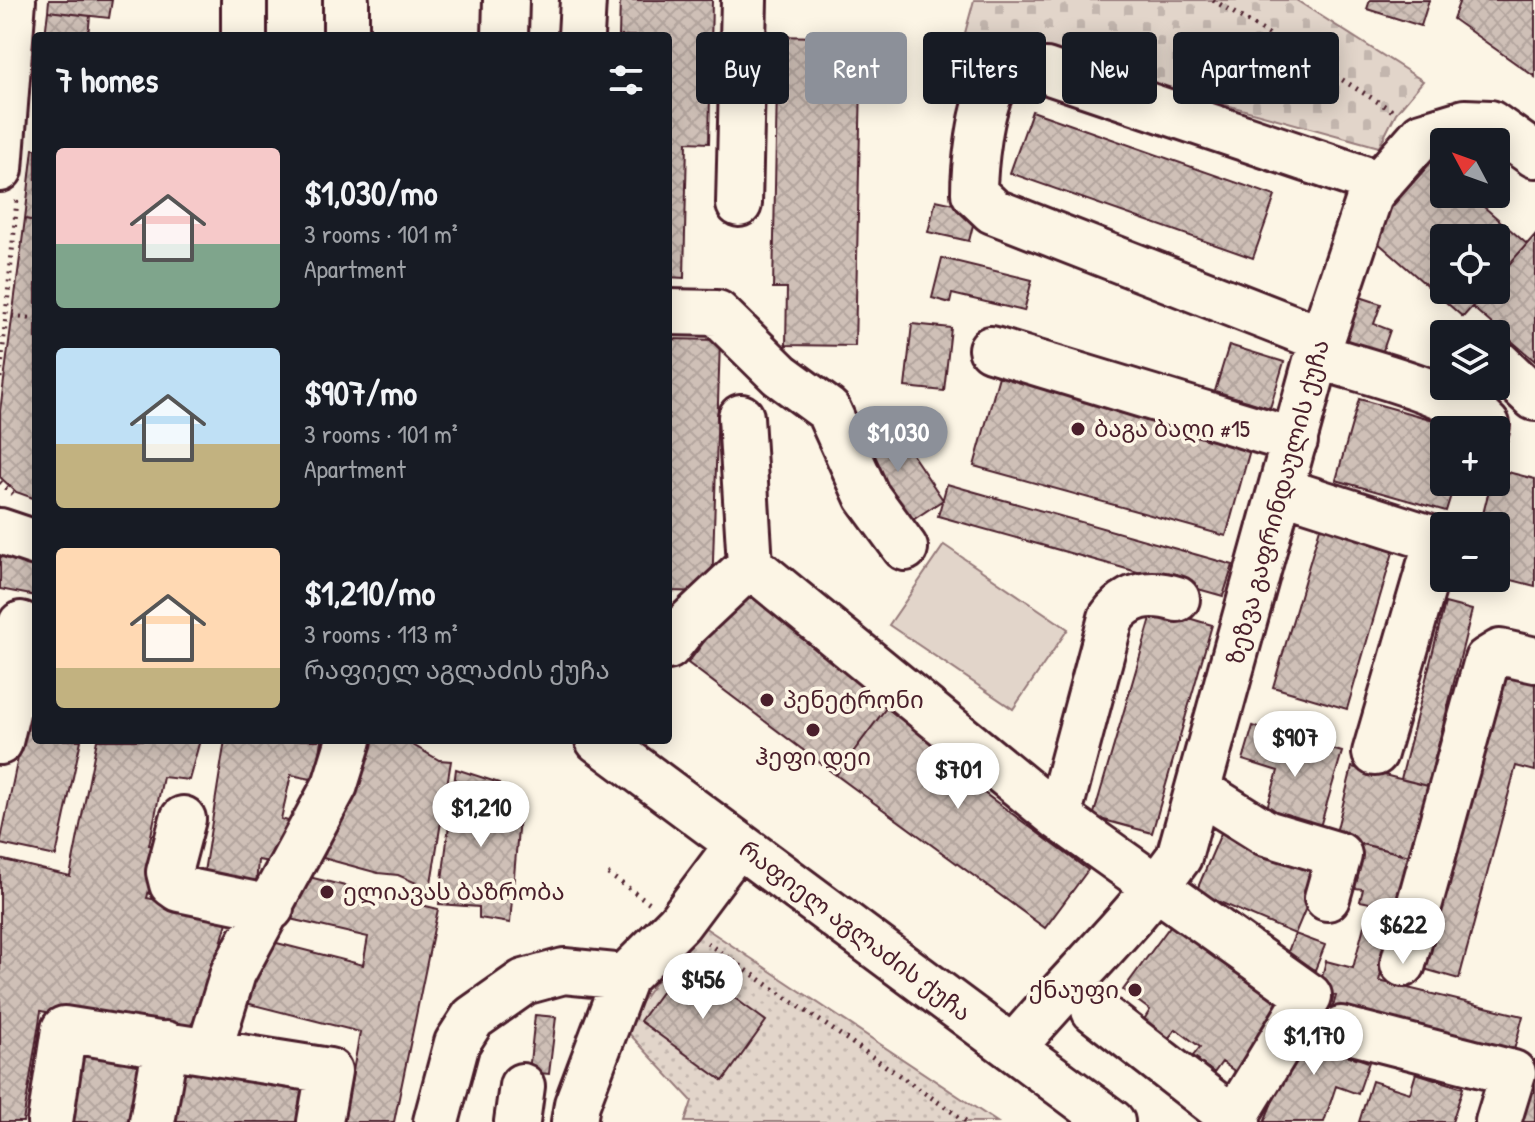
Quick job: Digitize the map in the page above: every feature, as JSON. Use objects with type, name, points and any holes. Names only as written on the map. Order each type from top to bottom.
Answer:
[{"type":"street","points":[[244,0],[244,32]]},
{"type":"street","points":[[346,0],[346,32]]},
{"type":"street","points":[[505,32],[506,0]]},
{"type":"street","points":[[581,32],[583,0]]},
{"type":"street","points":[[739,204],[744,0]]},
{"type":"street","points":[[0,169],[8,6]]},
{"type":"street","points":[[1479,416],[1449,400],[993,211],[974,193],[986,101],[994,87],[1007,78],[1025,71],[1046,71],[1378,183],[1422,135],[1465,122],[1490,123],[1535,155]]},
{"type":"street","name":"ზეზვა გაფრინდაულის ქუჩა","points":[[1013,1048],[1066,984],[1155,890],[1179,857],[1320,348],[1378,183]]},
{"type":"street","points":[[672,312],[717,313],[780,375],[828,410],[867,496],[905,548]]},
{"type":"street","points":[[991,349],[1295,441]]},
{"type":"street","points":[[1510,374],[1535,398]]},
{"type":"street","points":[[741,417],[750,565],[1058,817],[1155,890],[1309,996],[1234,1121],[1094,1010]]},
{"type":"street","points":[[1281,490],[1437,540],[1375,753]]},
{"type":"street","points":[[0,531],[32,542]]},
{"type":"street","points":[[672,642],[750,565]]},
{"type":"street","points":[[1058,817],[1111,618],[1121,603],[1136,596],[1162,595],[1177,599]]},
{"type":"street","points":[[0,742],[15,679],[19,624]]},
{"type":"street","points":[[1403,964],[1487,660],[1500,652],[1535,660]]},
{"type":"street","points":[[209,1051],[233,973],[271,908],[335,785],[348,744]]},
{"type":"street","name":"რაფიელ აგლაძის ქუჩა","points":[[603,744],[1112,1122]]},
{"type":"street","points":[[1199,791],[1266,833],[1339,855],[1327,898]]},
{"type":"street","points":[[183,819],[169,872],[172,884],[179,889],[271,908]]},
{"type":"street","points":[[574,1122],[577,1104],[625,977],[679,923],[738,844]]},
{"type":"street","points":[[436,1122],[457,1043],[473,1018],[524,982],[564,971],[625,977]]},
{"type":"street","points":[[50,1122],[64,1029],[329,1071],[320,1122]]},
{"type":"street","points":[[1341,1029],[1513,1073],[1498,1122]]},
{"type":"street","points":[[152,1122],[166,1044]]},
{"type":"path","points":[[1213,0],[1396,113],[1422,135]]},
{"type":"path","points":[[12,316],[32,318]]},
{"type":"path","points":[[608,874],[967,1122]]},
{"type":"green space","points":[[974,0],[1296,0],[1423,81],[1396,113],[1379,147],[1223,104],[1339,104],[1339,32],[1173,32],[1173,90],[1157,86],[1157,32],[1062,32],[1062,60],[1046,55],[1046,32],[965,32]]},
{"type":"green space","points":[[944,545],[1068,629],[1013,709],[889,625]]},
{"type":"green space","points":[[698,923],[997,1122],[685,1122],[692,1101],[623,1027]]},
{"type":"building","points":[[49,0],[112,0],[109,18],[48,11]]},
{"type":"building","points":[[620,0],[712,0],[711,32],[696,32],[696,104],[710,104],[709,143],[687,142],[684,278],[672,277],[672,32],[619,32]]},
{"type":"building","points":[[1370,0],[1429,0],[1421,26],[1367,9]]},
{"type":"building","points":[[1460,0],[1535,0],[1535,77],[1453,19]]},
{"type":"building","points":[[48,11],[90,16],[88,32],[45,32]]},
{"type":"building","points":[[789,36],[805,37],[805,104],[861,104],[855,346],[786,345],[787,288],[773,288],[777,104],[789,104]]},
{"type":"building","points":[[1032,111],[1275,196],[1253,258],[1010,173]]},
{"type":"building","points":[[32,158],[32,220],[25,219]]},
{"type":"building","points":[[1430,163],[1430,208],[1485,208],[1504,224],[1430,224],[1430,288],[1368,234]]},
{"type":"building","points":[[936,200],[977,209],[969,241],[928,232]]},
{"type":"building","points":[[25,219],[32,220],[32,498],[16,492],[0,477],[0,411]]},
{"type":"building","points":[[1510,229],[1527,244],[1510,263]]},
{"type":"building","points":[[1535,235],[1535,361],[1510,340],[1510,320],[1487,320],[1472,307],[1475,304],[1510,304],[1510,263]]},
{"type":"building","points":[[942,258],[1032,280],[1024,311],[952,294],[950,303],[932,298]]},
{"type":"building","points":[[1357,296],[1381,304],[1374,324],[1390,330],[1380,359],[1340,345]]},
{"type":"building","points":[[1448,304],[1475,304],[1463,317]]},
{"type":"building","points":[[912,324],[951,328],[944,391],[905,387]]},
{"type":"building","points":[[672,339],[720,340],[712,592],[672,591]]},
{"type":"building","points":[[1229,345],[1284,362],[1270,408],[1215,391]]},
{"type":"building","points":[[999,376],[1251,446],[1226,536],[974,466]]},
{"type":"building","points":[[1359,399],[1430,419],[1430,496],[1451,496],[1446,511],[1336,480]]},
{"type":"building","points":[[891,423],[943,500],[905,525],[854,448]]},
{"type":"building","points":[[1510,473],[1535,479],[1535,586],[1510,580],[1510,512],[1484,512],[1488,496],[1510,496]]},
{"type":"building","points":[[947,484],[1233,565],[1223,596],[938,516]]},
{"type":"building","points":[[1322,521],[1396,542],[1347,709],[1273,687]]},
{"type":"building","points":[[0,555],[32,561],[32,595],[0,589]]},
{"type":"building","points":[[748,584],[895,696],[836,775],[688,663]]},
{"type":"building","points":[[1445,603],[1472,610],[1428,786],[1401,779]]},
{"type":"building","points":[[1154,608],[1212,625],[1152,833],[1093,817]]},
{"type":"building","points":[[1497,669],[1535,679],[1535,771],[1516,766],[1459,979],[1410,965]]},
{"type":"building","points":[[32,691],[32,744],[80,744],[56,856],[0,844]]},
{"type":"building","points":[[895,696],[983,761],[968,781],[1088,870],[1045,928],[836,775]]},
{"type":"building","points":[[1253,726],[1342,752],[1317,837],[1263,821],[1278,771],[1243,760]]},
{"type":"building","points":[[96,744],[199,744],[189,780],[163,777],[149,845],[160,846],[147,898],[229,915],[203,1008],[180,1040],[41,1011],[23,1122],[0,1122],[0,859],[70,876]]},
{"type":"building","points":[[224,744],[321,744],[316,780],[291,775],[281,819],[298,824],[281,864],[258,860],[256,886],[204,872]]},
{"type":"building","points":[[371,744],[411,744],[439,760],[451,761],[430,889],[398,875],[378,873],[323,858]]},
{"type":"building","points":[[1352,767],[1428,786],[1410,856],[1335,837]]},
{"type":"building","points":[[456,769],[499,783],[499,799],[520,806],[510,923],[479,918],[479,907],[439,904]]},
{"type":"building","points":[[1224,826],[1323,867],[1295,934],[1196,892]]},
{"type":"building","points":[[1353,842],[1410,856],[1379,981],[1523,1016],[1514,1050],[1333,1006],[1336,996],[1318,992],[1326,961],[1353,968],[1370,903],[1360,901],[1363,889],[1355,888],[1360,867],[1347,864]]},
{"type":"building","points":[[301,875],[438,909],[394,1122],[344,1122],[360,1032],[230,999],[261,939],[363,965],[368,937],[277,916]]},
{"type":"building","points":[[1179,914],[1295,999],[1240,1075],[1222,1062],[1214,1073],[1208,1068],[1203,1074],[1194,1067],[1199,1060],[1193,1056],[1200,1047],[1176,1029],[1167,1040],[1143,1021],[1150,1010],[1123,990]]},
{"type":"building","points":[[1295,934],[1325,945],[1315,970],[1285,959]]},
{"type":"building","points":[[684,961],[766,1021],[723,1081],[640,1021]]},
{"type":"building","points":[[1308,1014],[1330,1022],[1322,1047],[1369,1062],[1358,1094],[1336,1086],[1324,1122],[1264,1122]]},
{"type":"building","points":[[535,1015],[556,1017],[549,1074],[529,1072]]},
{"type":"building","points":[[81,1044],[157,1058],[147,1122],[66,1122]]},
{"type":"building","points":[[1535,1059],[1535,1122],[1515,1122]]},
{"type":"building","points":[[171,1060],[308,1084],[301,1122],[160,1122]]},
{"type":"building","points":[[1416,1073],[1463,1088],[1452,1122],[1359,1122],[1372,1081],[1410,1093]]},
{"type":"place","name":"ბაგა ბაღი #15","points":[[1078,429]]},
{"type":"place","name":"პენეტრონი","points":[[767,700]]},
{"type":"place","name":"ჰეფი დეი","points":[[813,730]]},
{"type":"place","name":"ელიავას ბაზრობა","points":[[327,892]]},
{"type":"place","name":"ქნაუფი","points":[[1135,990]]}]
